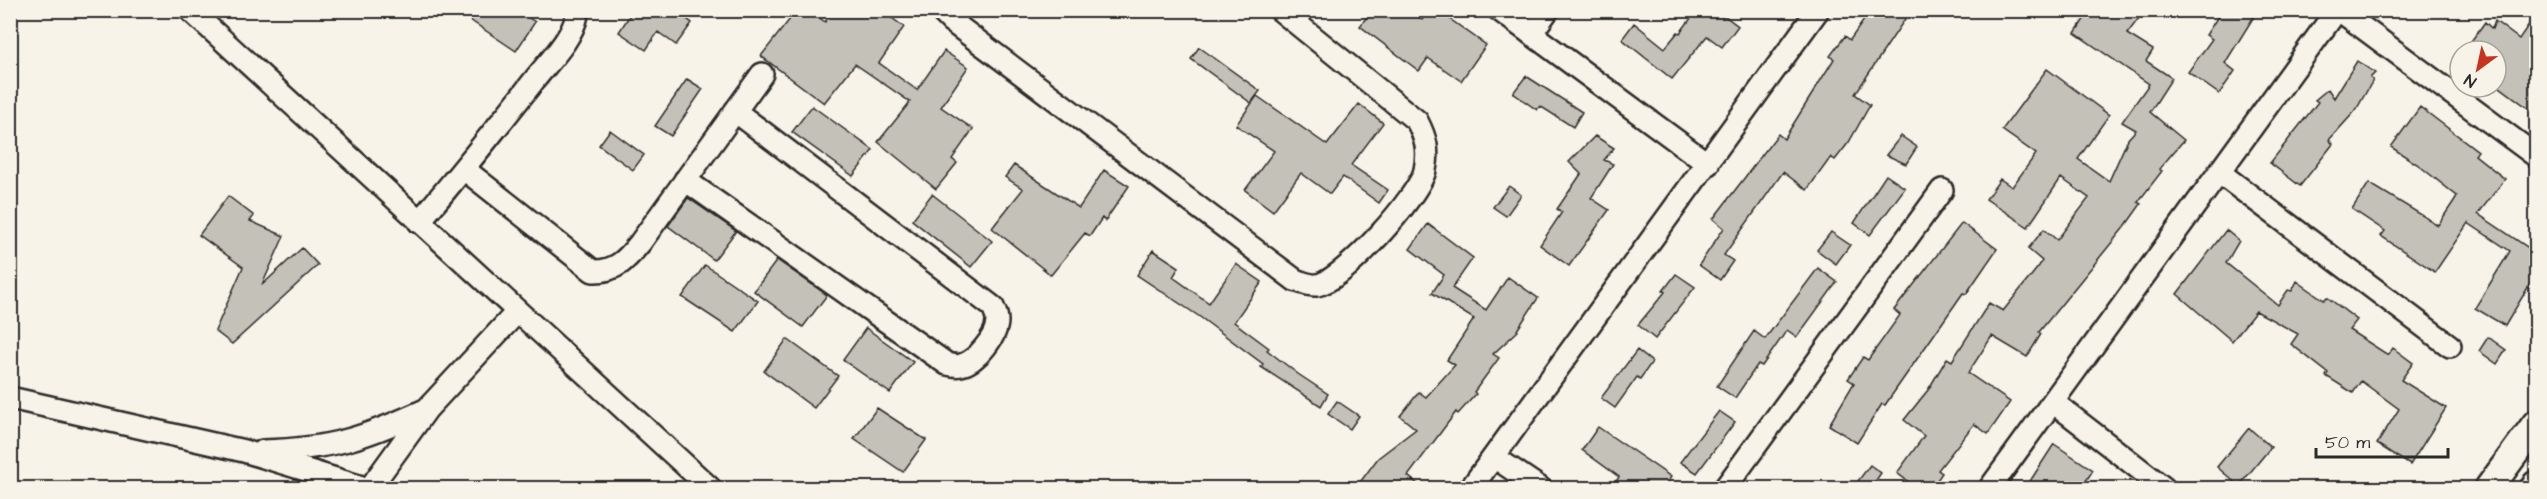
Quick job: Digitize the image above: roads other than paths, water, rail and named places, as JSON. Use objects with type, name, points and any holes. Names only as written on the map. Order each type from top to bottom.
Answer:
[{"type":"main road","points":[[2489,489],[2536,424]]},
{"type":"street","points":[[190,10],[710,489]]},
{"type":"street","points":[[419,222],[557,51],[575,23],[577,15],[574,10]]},
{"type":"street","points":[[940,10],[951,21],[1295,280],[1315,286],[1331,280],[1364,253],[1414,190],[1425,172],[1427,139],[1417,122],[1280,10]]},
{"type":"street","points":[[1499,10],[1708,164]]},
{"type":"street","points":[[1531,34],[1548,10]]},
{"type":"street","points":[[1471,489],[1818,10]]},
{"type":"street","points":[[1990,489],[2338,10],[2536,156]]},
{"type":"street","points":[[464,169],[593,271],[613,268],[624,261],[762,74]]},
{"type":"street","points":[[685,180],[947,364],[961,366],[972,359],[989,340],[996,330],[998,319],[993,307],[735,111]]},
{"type":"street","points":[[2220,173],[2450,346]]},
{"type":"street","points":[[1725,489],[1942,190]]},
{"type":"street","points":[[10,398],[244,451],[367,489],[427,409],[517,312]]},
{"type":"street","points":[[2054,402],[2164,489]]},
{"type":"street","points":[[244,451],[330,446],[378,431],[427,409]]},
{"type":"street","points":[[1494,457],[1540,489]]}]
